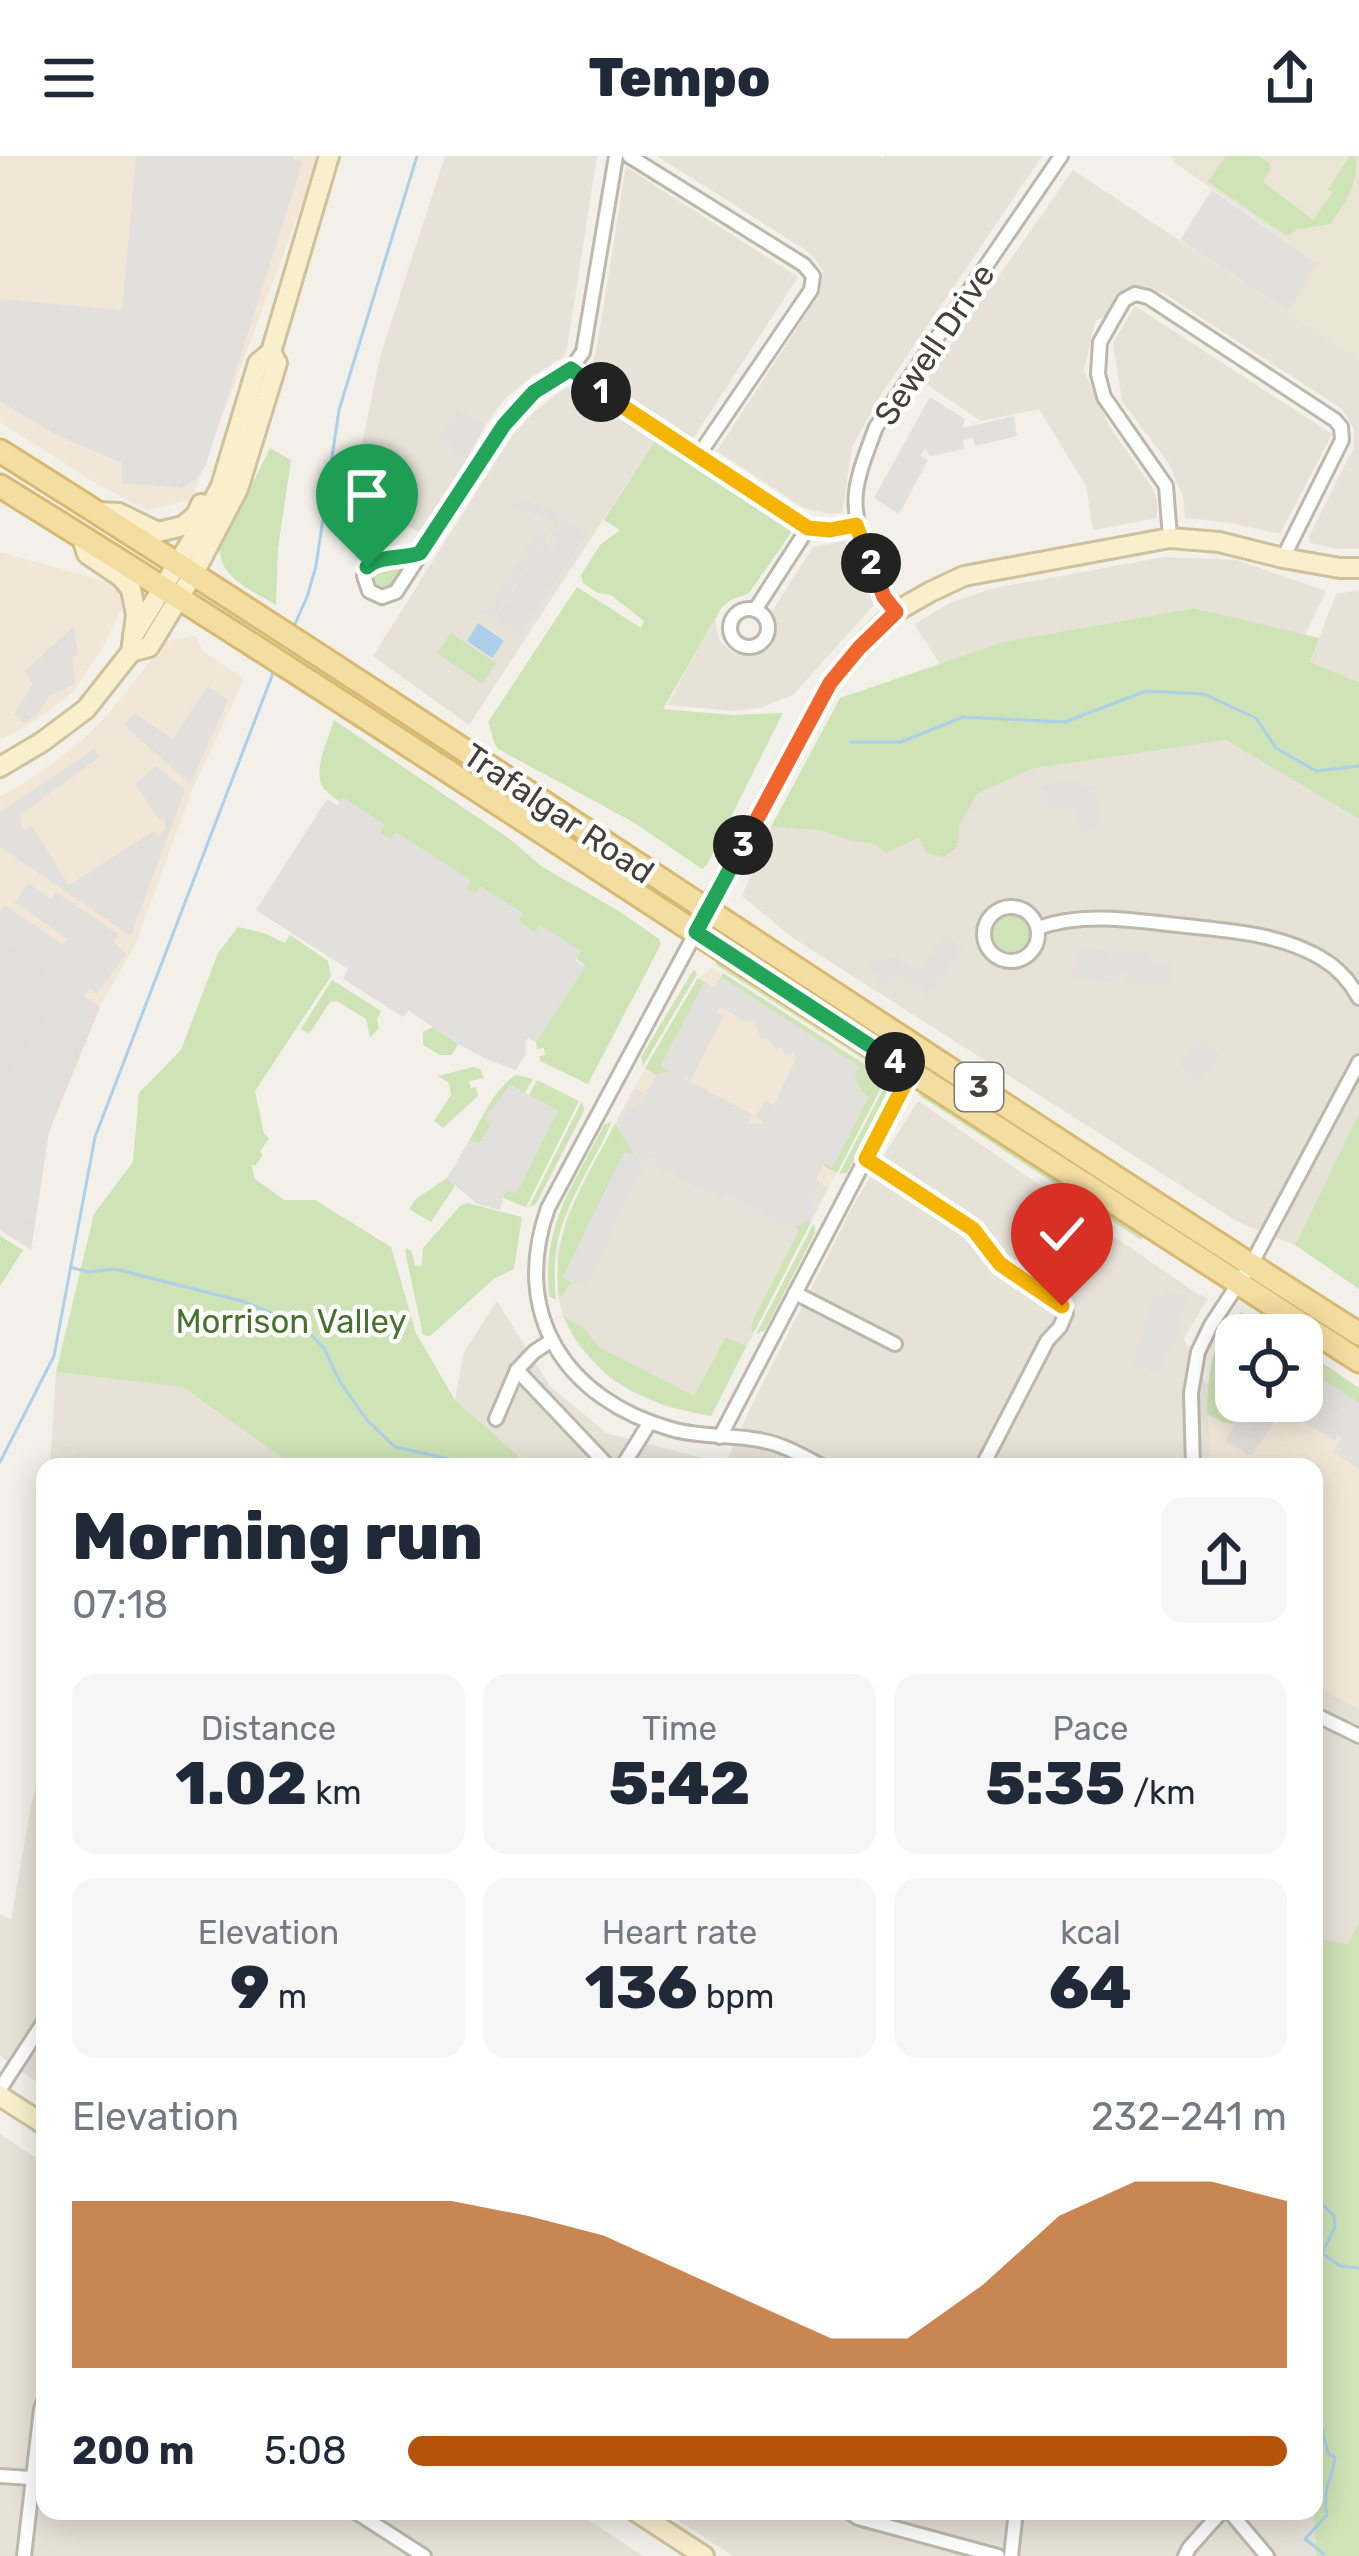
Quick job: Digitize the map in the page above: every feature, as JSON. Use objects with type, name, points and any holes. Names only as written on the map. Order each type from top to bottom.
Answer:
[{"type":"main road","name":"Trafalgar Road","points":[[0,451],[707,910],[1246,1273],[1359,1361]]},
{"type":"main road","name":"Trafalgar Road","points":[[0,486],[172,592],[911,1072],[1246,1273],[1359,1334]]},
{"type":"street","points":[[186,568],[227,465],[259,363],[271,352],[329,156]]},
{"type":"street","points":[[420,553],[372,561],[364,575],[369,591],[382,597],[396,592],[504,425],[534,392],[571,369],[583,352],[616,156]]},
{"type":"street","points":[[629,156],[804,265],[813,276],[811,290],[698,456]]},
{"type":"street","name":"Sewell Drive","points":[[896,612],[884,597],[856,525],[856,478],[876,428],[1061,156]]},
{"type":"street","points":[[1170,538],[1166,486],[1104,397],[1098,374],[1100,342],[1124,300],[1135,294],[1148,297],[1341,427],[1342,440],[1283,558]]},
{"type":"street","points":[[0,767],[86,709],[172,592],[238,489],[277,363],[271,352]]},
{"type":"street","points":[[571,369],[808,528],[856,525]]},
{"type":"street","points":[[97,512],[119,513],[158,532],[183,526],[227,465]]},
{"type":"street","points":[[755,610],[808,528]]},
{"type":"street","points":[[81,536],[87,554],[131,589],[135,600],[132,644]]},
{"type":"street","points":[[805,1458],[763,1440],[692,1435],[650,1422],[595,1394],[566,1365],[552,1340],[535,1272],[544,1219],[559,1185],[830,683],[896,612],[964,576],[1170,538],[1220,542],[1283,558],[1359,568]]},
{"type":"street","points":[[1007,907],[1024,910],[1038,928],[1036,946],[1018,960],[996,956],[985,941],[987,922],[1007,907]]},
{"type":"street","points":[[1038,928],[1091,918],[1271,938],[1318,956],[1347,979],[1359,998]]},
{"type":"street","points":[[1193,1458],[1191,1393],[1198,1352],[1246,1273],[1359,1062]]},
{"type":"street","points":[[720,1437],[911,1072]]},
{"type":"street","points":[[866,1159],[973,1229],[1000,1264],[1064,1308],[1065,1319],[1047,1341],[987,1458]]},
{"type":"street","points":[[795,1293],[895,1344]]},
{"type":"street","points":[[496,1419],[517,1370],[552,1340]]},
{"type":"street","points":[[517,1370],[600,1458]]},
{"type":"street","points":[[628,1458],[650,1422]]},
{"type":"street","points":[[1323,1718],[1359,1736]]},
{"type":"street","points":[[36,2035],[0,2093],[36,2119]]},
{"type":"street","points":[[0,2476],[36,2478]]},
{"type":"street","points":[[24,2556],[36,2494]]},
{"type":"street","points":[[368,2520],[424,2556]]},
{"type":"street","points":[[649,2520],[704,2556]]},
{"type":"street","points":[[865,2520],[998,2556]]},
{"type":"street","points":[[1011,2556],[1015,2520]]},
{"type":"street","points":[[1185,2556],[1218,2520]]},
{"type":"street","points":[[1234,2520],[1267,2556]]},
{"type":"shaded area","points":[[0,156],[320,156],[191,500],[146,510],[0,422]]},
{"type":"shaded area","points":[[136,156],[293,156],[303,161],[205,467],[183,488],[122,483],[122,463],[56,435],[0,401],[0,299],[122,310]]},
{"type":"shaded area","points":[[445,156],[597,156],[567,349],[563,357],[503,401],[424,536],[353,488],[380,357]]},
{"type":"shaded area","points":[[657,156],[1042,156],[880,396],[852,447],[842,513],[804,508],[717,451],[820,293],[823,271],[810,253]]},
{"type":"shaded area","points":[[1171,156],[1359,156],[1359,359],[1288,312],[1316,262]]},
{"type":"shaded area","points":[[626,167],[798,277],[691,442],[590,368]]},
{"type":"shaded area","points":[[1073,170],[1359,359],[1359,549],[1310,543],[1309,536],[1354,447],[1354,429],[1342,409],[1162,292],[1095,321],[1084,371],[1111,429],[1152,487],[1157,518],[1093,530],[1086,486],[1039,409],[981,421],[924,383]]},
{"type":"shaded area","points":[[1212,190],[1317,263],[1288,312],[1180,240]]},
{"type":"shaded area","points":[[1135,306],[1332,434],[1280,534],[1185,518],[1183,496],[1169,464],[1122,401],[1113,343]]},
{"type":"shaded area","points":[[566,387],[656,439],[469,725],[373,656],[511,437]]},
{"type":"shaded area","points":[[930,397],[965,419],[963,428],[1014,416],[1017,436],[975,446],[973,438],[963,440],[964,449],[930,456],[925,449],[920,456],[928,460],[899,514],[874,498]]},
{"type":"shaded area","points":[[458,409],[485,426],[465,457],[438,439]]},
{"type":"shaded area","points":[[518,498],[552,510],[587,533],[520,636],[494,620],[545,542],[553,547],[558,539],[551,534],[556,525],[545,517],[512,507]]},
{"type":"shaded area","points":[[541,528],[549,532],[493,618],[485,613]]},
{"type":"shaded area","points":[[845,541],[874,605],[793,695],[760,708],[733,711],[667,705],[715,619],[719,640],[733,653],[744,655],[766,645],[771,613],[813,547]]},
{"type":"shaded area","points":[[0,552],[112,583],[124,603],[74,691],[0,739]]},
{"type":"shaded area","points":[[1164,557],[1237,560],[1326,591],[1305,635],[1194,608],[1004,642],[940,664],[914,624],[950,603],[990,589]]},
{"type":"shaded area","points":[[1359,590],[1359,682],[1310,662],[1336,594]]},
{"type":"shaded area","points":[[74,626],[75,684],[49,696],[38,714],[24,723],[14,715],[32,684],[25,671]]},
{"type":"shaded area","points":[[195,635],[203,651],[244,679],[193,788],[136,943],[100,1007],[0,937],[0,796],[78,744],[167,641]]},
{"type":"shaded area","points":[[208,686],[228,700],[190,784],[124,725],[134,713],[173,739]]},
{"type":"shaded area","points":[[1226,740],[1359,819],[1359,1113],[1295,1245],[1238,1222],[793,938],[742,896],[771,827],[819,830],[874,844],[886,853],[959,826],[977,794],[1031,769]]},
{"type":"shaded area","points":[[94,749],[100,757],[20,815],[23,830],[31,825],[69,885],[154,831],[159,837],[165,829],[164,818],[159,820],[135,783],[157,766],[185,790],[131,936],[0,847],[0,812]]},
{"type":"shaded area","points":[[1079,779],[1080,788],[1095,786],[1100,828],[1080,832],[1078,812],[1072,807],[1046,806],[1040,787]]},
{"type":"shaded area","points":[[343,797],[384,824],[379,832],[390,839],[396,832],[470,880],[466,888],[475,894],[481,887],[523,913],[518,922],[534,932],[540,925],[581,951],[576,960],[585,967],[536,1042],[528,1038],[516,1070],[458,1044],[408,1010],[403,1017],[343,979],[348,969],[256,910],[327,799],[337,805]]},
{"type":"shaded area","points":[[28,883],[51,899],[56,892],[118,934],[114,942],[126,954],[97,994],[90,989],[83,997],[0,937],[0,910],[6,906],[62,944],[67,939],[15,902]]},
{"type":"shaded area","points":[[945,935],[962,949],[930,996],[895,974],[888,984],[875,976],[866,960],[895,957],[918,972]]},
{"type":"shaded area","points":[[0,937],[100,1007],[49,1132],[31,1250],[0,1230]]},
{"type":"shaded area","points":[[0,945],[90,1012],[52,1107],[34,1220],[22,1215],[13,1234],[0,1225],[0,1090],[52,1012],[0,977]]},
{"type":"shaded area","points":[[1076,947],[1108,950],[1107,958],[1112,959],[1113,950],[1149,953],[1148,963],[1170,965],[1169,986],[1127,982],[1128,973],[1119,972],[1117,982],[1074,979]]},
{"type":"shaded area","points":[[712,968],[886,1078],[829,1187],[634,1088],[698,978]]},
{"type":"shaded area","points":[[723,978],[860,1067],[855,1076],[861,1092],[869,1097],[832,1168],[824,1164],[816,1179],[820,1182],[812,1198],[815,1210],[809,1221],[792,1228],[725,1194],[721,1200],[656,1166],[656,1158],[649,1157],[589,1280],[581,1286],[563,1278],[624,1152],[634,1154],[619,1129],[629,1108],[641,1105],[656,1075],[670,1072],[661,1066],[704,983],[715,987]],"holes":[[[726,1009],[743,1021],[754,1022],[762,1039],[782,1048],[785,1055],[793,1052],[796,1058],[774,1105],[765,1101],[755,1117],[763,1122],[760,1124],[748,1123],[752,1114],[681,1077],[691,1080],[724,1016],[716,1012]]]},
{"type":"shaded area","points":[[1199,1038],[1220,1057],[1200,1081],[1181,1064]]},
{"type":"shaded area","points":[[510,1085],[558,1110],[517,1193],[504,1193],[500,1210],[477,1204],[447,1178],[469,1141],[480,1143],[491,1125],[485,1118]]},
{"type":"shaded area","points":[[634,1088],[829,1187],[711,1416],[664,1406],[612,1380],[577,1344],[559,1300],[557,1253],[568,1214]]},
{"type":"shaded area","points":[[918,1101],[1208,1298],[1184,1339],[1206,1384],[1211,1458],[728,1458],[856,1200]]},
{"type":"shaded area","points":[[1167,1290],[1187,1296],[1171,1351],[1162,1349],[1159,1372],[1133,1365],[1154,1294],[1164,1297]]},
{"type":"shaded area","points":[[497,1301],[550,1386],[606,1433],[702,1458],[521,1458],[455,1400],[464,1352]]},
{"type":"shaded area","points":[[1215,1362],[1215,1422],[1323,1422],[1323,1363],[1359,1388],[1359,1709],[1323,1690],[1323,1458],[1211,1458],[1206,1384]]},
{"type":"shaded area","points":[[56,1372],[183,1387],[282,1458],[51,1458]]},
{"type":"shaded area","points":[[1323,1380],[1359,1403],[1359,1469],[1334,1452],[1341,1437],[1335,1441],[1304,1422],[1323,1422]]},
{"type":"shaded area","points":[[1274,1422],[1251,1456],[1225,1441],[1235,1424]]},
{"type":"shaded area","points":[[1323,1690],[1359,1709],[1359,1957],[1348,1944],[1323,1940]]},
{"type":"shaded area","points":[[36,1788],[36,2082],[0,2056],[0,1914],[11,1920]]},
{"type":"shaded area","points":[[0,2134],[36,2158],[36,2520],[589,2520],[643,2556],[0,2556]]},
{"type":"shaded area","points":[[678,2520],[1314,2520],[1316,2556],[733,2556]]},
{"type":"green space","points":[[1226,156],[1259,156],[1270,164],[1263,182],[1313,220],[1350,156],[1355,156],[1355,175],[1330,224],[1298,229],[1287,236],[1208,182]]},
{"type":"green space","points":[[656,439],[791,527],[749,593],[722,607],[663,709],[732,715],[783,713],[702,869],[633,822],[498,749],[488,722],[577,587],[641,628],[644,621],[611,595],[583,583],[581,575],[600,545],[620,530],[604,520]]},
{"type":"green space","points":[[270,448],[291,460],[278,548],[276,605],[231,576],[220,549]]},
{"type":"green space","points":[[401,564],[405,568],[388,589],[373,585],[371,574],[378,566]]},
{"type":"green space","points":[[1194,608],[1319,638],[1310,662],[1359,682],[1359,819],[1226,740],[1031,769],[977,794],[959,826],[958,846],[944,857],[926,853],[919,838],[886,853],[874,844],[819,830],[771,827],[840,698],[1004,642]]},
{"type":"green space","points":[[451,633],[496,663],[482,684],[437,653]]},
{"type":"green space","points":[[334,720],[511,840],[541,866],[659,939],[661,944],[588,1084],[540,1061],[544,1048],[537,1049],[536,1042],[585,966],[539,925],[535,933],[517,921],[522,914],[481,887],[476,895],[466,888],[470,881],[395,833],[391,840],[379,832],[384,825],[324,789],[320,764]]},
{"type":"green space","points":[[1011,916],[1024,921],[1029,934],[1024,947],[1011,952],[998,947],[993,934],[998,921]]},
{"type":"green space","name":"Morrison Valley","points":[[238,927],[285,943],[290,935],[328,961],[331,976],[255,1091],[264,1134],[269,1138],[260,1152],[263,1155],[255,1166],[251,1164],[255,1179],[284,1200],[315,1200],[391,1247],[416,1333],[455,1400],[521,1458],[282,1458],[183,1387],[56,1372],[94,1214],[133,1162],[139,1093],[181,1050],[218,953]]},
{"type":"green space","points":[[716,961],[886,1068],[890,1076],[716,965]]},
{"type":"green space","points":[[694,969],[697,974],[643,1066],[641,1057]]},
{"type":"green space","points":[[723,973],[886,1078],[837,1173],[824,1163],[832,1168],[861,1088],[723,979],[716,986]]},
{"type":"green space","points":[[698,978],[713,987],[704,984],[661,1065],[671,1071],[656,1075],[645,1068]]},
{"type":"green space","points":[[332,980],[381,1011],[379,1028],[370,1037],[366,1019],[337,1001],[330,1002],[309,1034],[301,1029]]},
{"type":"green space","points":[[433,1027],[458,1044],[452,1055],[440,1055],[423,1045],[423,1032]]},
{"type":"green space","points":[[473,1067],[484,1078],[469,1081],[478,1096],[443,1128],[434,1121],[451,1095],[449,1083],[438,1076]]},
{"type":"green space","points":[[516,1075],[533,1079],[525,1093],[510,1085],[486,1119],[491,1125],[479,1144],[469,1141],[495,1096]]},
{"type":"green space","points":[[537,1080],[579,1101],[526,1207],[503,1198],[558,1111],[529,1095]]},
{"type":"green space","points":[[888,1080],[890,1088],[847,1173],[839,1174]]},
{"type":"green space","points":[[917,1094],[934,1098],[1144,1235],[1141,1240]]},
{"type":"green space","points":[[582,1101],[582,1115],[536,1204],[529,1207]]},
{"type":"green space","points":[[1359,1113],[1359,1289],[1295,1245]]},
{"type":"green space","points":[[611,1122],[561,1229],[555,1261],[556,1300],[549,1296],[548,1271],[555,1227],[581,1167],[604,1125]]},
{"type":"green space","points":[[615,1124],[634,1154],[624,1153],[563,1277],[571,1282],[559,1300],[560,1252],[572,1208]]},
{"type":"green space","points":[[447,1178],[455,1186],[431,1222],[409,1209],[416,1199]]},
{"type":"green space","points":[[467,1203],[522,1217],[514,1269],[495,1278],[430,1336],[423,1335],[405,1251],[412,1252],[415,1266],[422,1265],[423,1248]]},
{"type":"green space","points":[[809,1221],[754,1332],[753,1320],[799,1231],[797,1226]]},
{"type":"green space","points":[[814,1223],[815,1233],[765,1330],[756,1334]]},
{"type":"green space","points":[[0,1236],[23,1250],[0,1286]]},
{"type":"green space","points":[[563,1316],[583,1327],[599,1347],[694,1396],[726,1337],[746,1346],[711,1416],[663,1404],[623,1386],[590,1358]]},
{"type":"green space","points":[[1215,1352],[1215,1418],[1207,1414]]},
{"type":"green space","points":[[1323,1363],[1359,1388],[1359,1403],[1323,1380]]},
{"type":"green space","points":[[1359,1923],[1359,2556],[1316,2556],[1314,2520],[1323,2520],[1323,1940],[1348,1944]]},
{"type":"water","points":[[478,623],[504,641],[492,658],[467,641]]},
{"type":"waterway","points":[[294,626],[316,566],[339,410],[417,156]]},
{"type":"waterway","points":[[0,1462],[54,1356],[95,1137],[275,668]]},
{"type":"waterway","points":[[851,742],[901,742],[963,717],[1065,722],[1146,691],[1204,694],[1256,718],[1276,748],[1316,771],[1359,766]]},
{"type":"waterway","points":[[73,1268],[89,1272],[115,1269],[242,1301],[294,1322],[324,1348],[340,1382],[367,1420],[395,1447],[445,1458]]},
{"type":"waterway","points":[[1323,2205],[1334,2216],[1335,2227],[1323,2251]]},
{"type":"waterway","points":[[1323,2254],[1340,2266],[1359,2268]]},
{"type":"waterway","points":[[1323,2432],[1328,2453],[1335,2458],[1323,2519]]},
{"type":"waterway","points":[[1322,2520],[1305,2539],[1323,2556]]},
{"type":"route","points":[[367,567],[380,558],[420,553],[504,425],[534,392],[571,369],[808,528],[856,525],[884,597],[896,612],[830,683],[696,932],[911,1072],[866,1159],[973,1229],[1000,1264],[1062,1306]]}]
